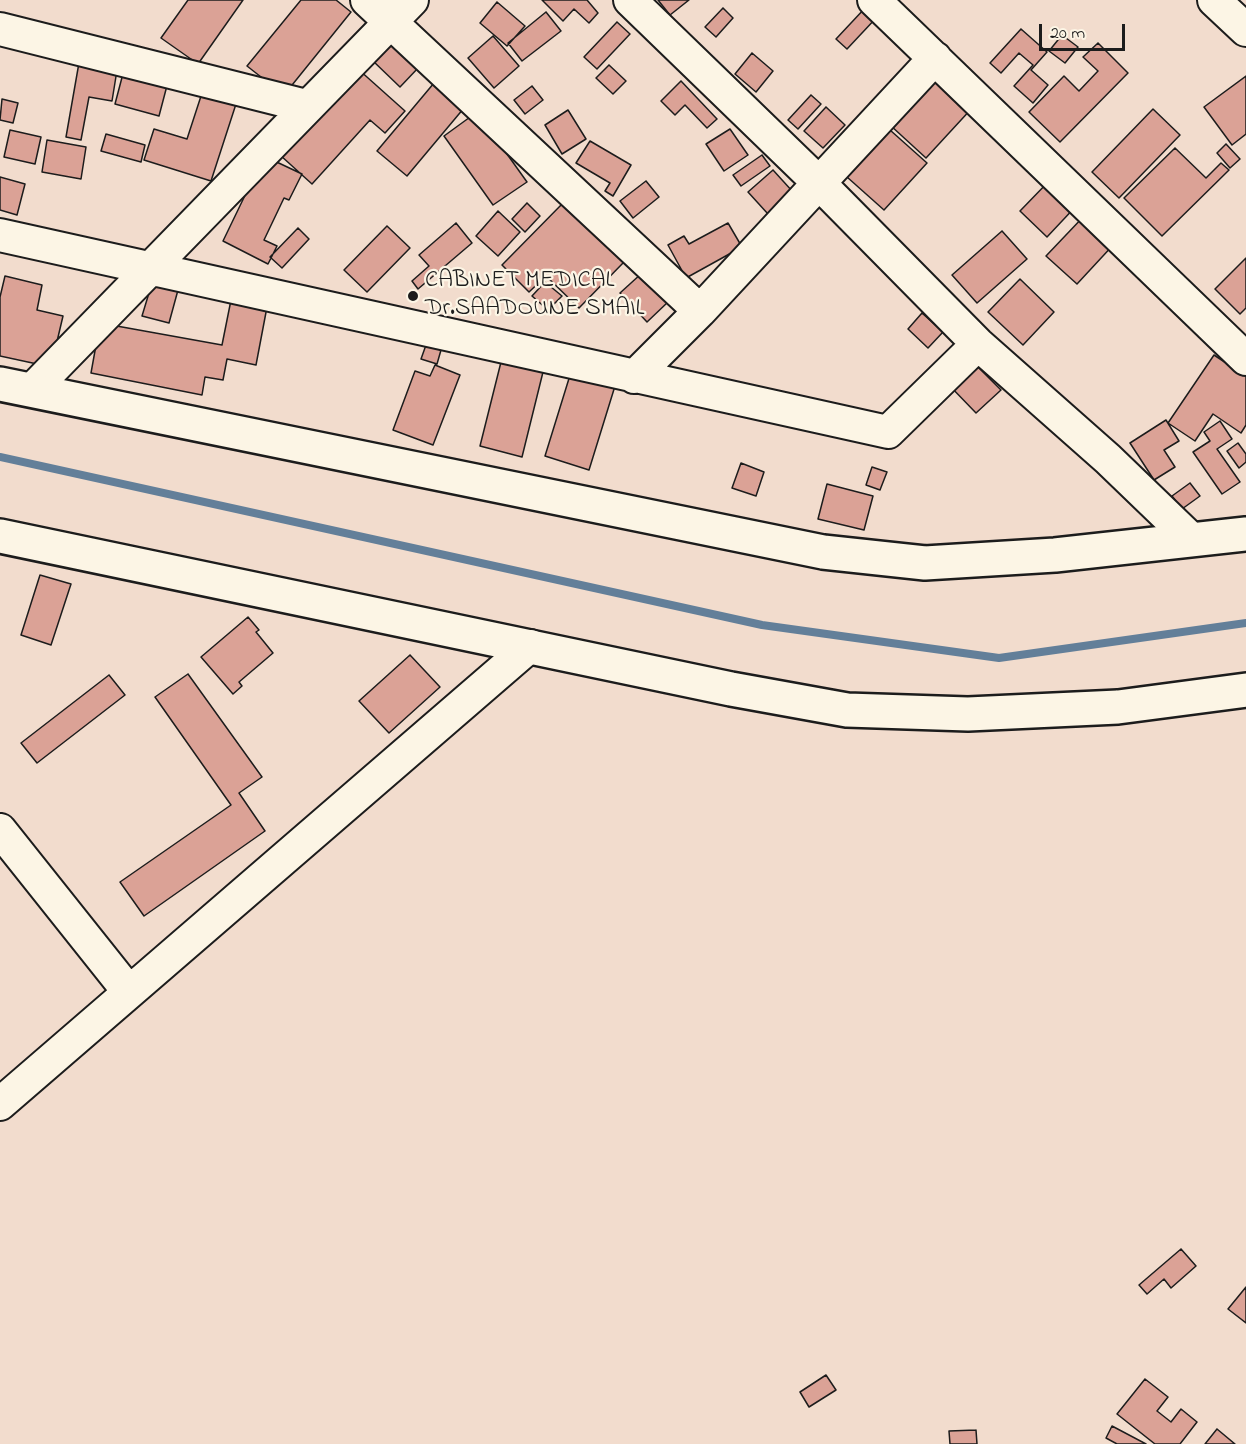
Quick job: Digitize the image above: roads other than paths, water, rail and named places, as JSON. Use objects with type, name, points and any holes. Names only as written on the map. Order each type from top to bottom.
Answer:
[{"type":"street","points":[[367,0],[700,311]]},
{"type":"street","points":[[32,390],[306,106],[412,0]]},
{"type":"street","points":[[630,0],[820,184],[978,344],[1108,459],[1192,540]]},
{"type":"street","points":[[874,0],[1246,359]]},
{"type":"street","points":[[1214,0],[1246,30]]},
{"type":"street","points":[[0,29],[306,106]]},
{"type":"street","points":[[634,377],[820,184],[935,58]]},
{"type":"street","points":[[0,235],[888,432],[978,344]]},
{"type":"street","points":[[0,384],[823,552],[925,563],[1055,555],[1246,534]]},
{"type":"street","points":[[0,536],[731,688],[848,710],[968,714],[1106,708],[1246,690]]},
{"type":"street","points":[[0,1104],[530,646]]},
{"type":"street","points":[[0,830],[129,992]]},
{"type":"waterway","points":[[0,457],[762,625],[999,658],[1246,623]]},
{"type":"place","name":"CABINET MEDICAL Dr.SAADOUNE SMAIL","points":[[413,296]]}]
